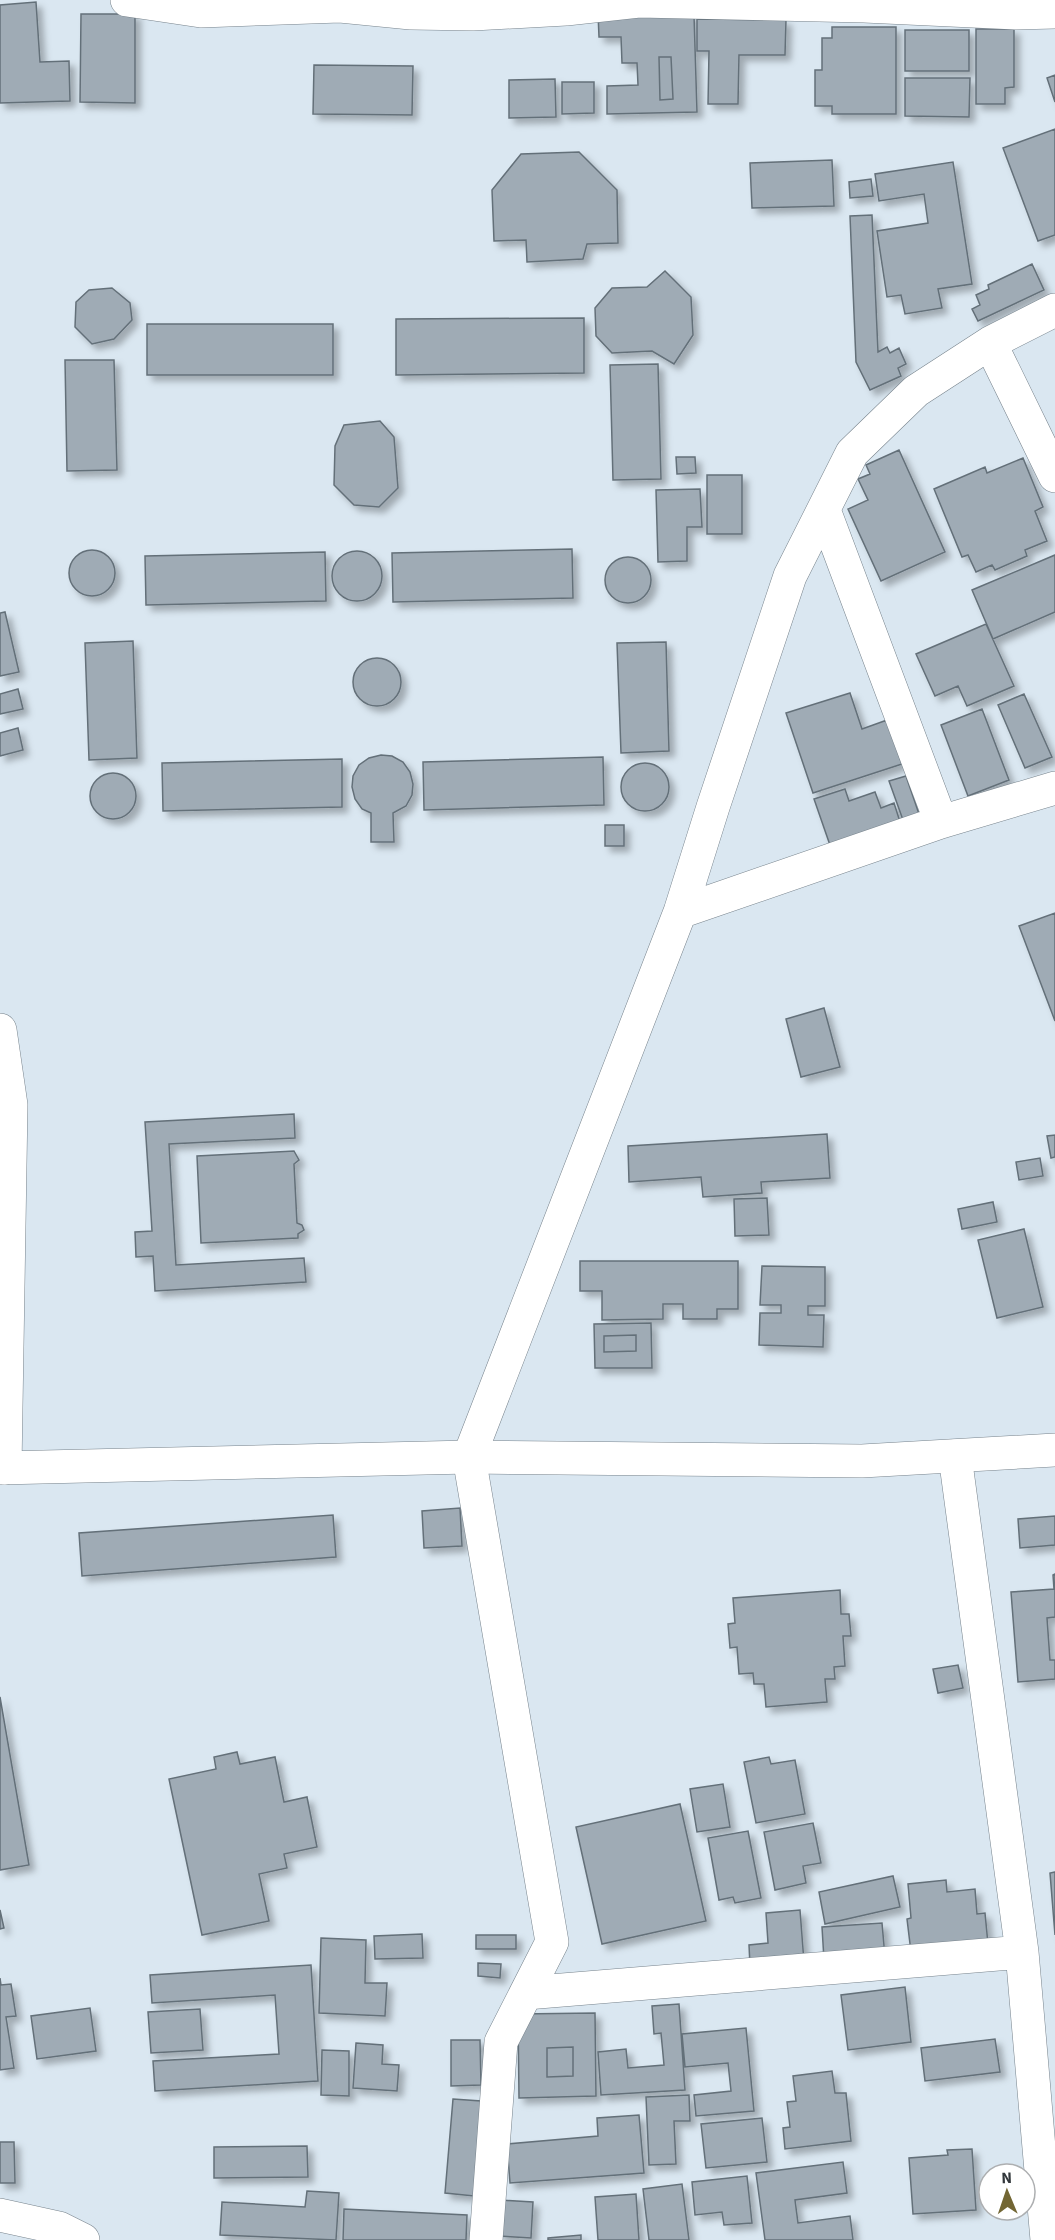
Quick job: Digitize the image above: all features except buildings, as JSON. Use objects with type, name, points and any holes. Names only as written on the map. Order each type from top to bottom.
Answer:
[{"type":"street","points":[[127,0],[201,11],[340,6],[411,13],[473,14],[566,9],[639,1],[691,1],[1016,13],[1055,12]]},
{"type":"street","points":[[486,2240],[501,2042],[552,1942],[470,1457],[680,912],[712,807],[790,576],[852,453],[916,391],[990,343],[1055,310]]},
{"type":"street","points":[[990,343],[1055,476]]},
{"type":"street","points":[[824,510],[941,822]]},
{"type":"street","points":[[680,912],[941,822],[1055,788]]},
{"type":"street","points":[[0,1030],[11,1105],[2,1468],[470,1457],[862,1461],[1055,1450]]},
{"type":"street","points":[[955,1456],[1022,1952],[1047,2240]]},
{"type":"street","points":[[526,1993],[1022,1952]]},
{"type":"street","points":[[0,2215],[59,2228],[83,2240]]}]
